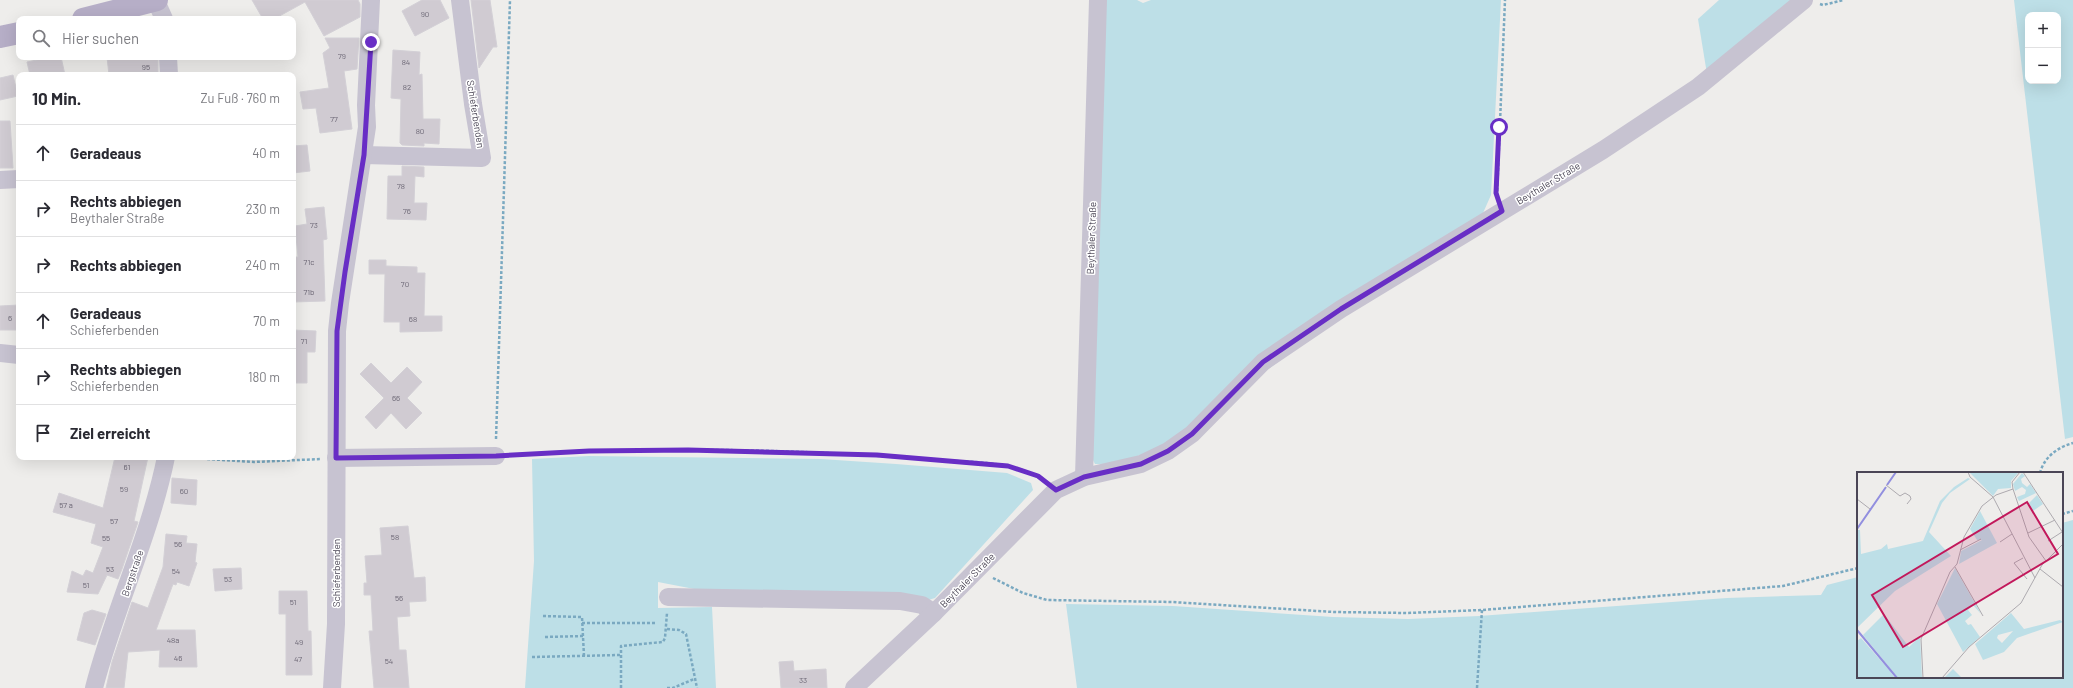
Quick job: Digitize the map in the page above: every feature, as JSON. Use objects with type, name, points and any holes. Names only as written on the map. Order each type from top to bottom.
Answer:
[{"type":"main road","points":[[95,16],[156,0]]},
{"type":"main road","points":[[0,37],[16,34]]},
{"type":"street","points":[[156,0],[163,16]]},
{"type":"street","name":"Schieferbenden","points":[[332,688],[336,624],[336,458],[339,317],[364,155],[368,118],[366,105],[371,0]]},
{"type":"street","name":"Schieferbenden","points":[[364,155],[482,158],[473,104],[460,0]]},
{"type":"street","name":"Beythaler Straße","points":[[1084,477],[1098,0]]},
{"type":"street","name":"Beythaler Straße","points":[[854,688],[980,568],[1056,490],[1084,477],[1141,464],[1168,451],[1192,434],[1263,362],[1341,309],[1602,150],[1698,86],[1811,2]]},
{"type":"street","points":[[168,60],[169,72]]},
{"type":"street","points":[[0,180],[16,179]]},
{"type":"street","points":[[0,353],[16,355]]},
{"type":"street","points":[[336,458],[496,456]]},
{"type":"street","name":"Bergstraße","points":[[94,688],[102,658],[147,530],[165,460]]},
{"type":"street","points":[[668,597],[900,601],[922,605],[934,613]]},
{"type":"path","points":[[510,0],[496,456],[589,451],[688,450],[877,455],[1008,466],[1038,476],[1056,490]]},
{"type":"path","points":[[1502,211],[1496,193],[1505,0]]},
{"type":"path","points":[[1811,2],[1823,5],[1844,0]]},
{"type":"path","points":[[2041,472],[2052,453],[2062,446],[2073,443]]},
{"type":"path","points":[[296,460],[336,458]]},
{"type":"path","points":[[230,460],[254,462],[295,460]]},
{"type":"path","points":[[2063,514],[2073,511]]},
{"type":"path","points":[[980,568],[992,577],[1023,593],[1047,600],[1180,602],[1334,612],[1407,613],[1482,610],[1783,586],[1857,568]]},
{"type":"path","points":[[622,688],[619,648],[623,645],[663,642],[666,629],[668,597]]},
{"type":"path","points":[[1476,688],[1482,610]]},
{"type":"path","points":[[543,616],[582,617],[584,656]]},
{"type":"path","points":[[582,623],[656,623]]},
{"type":"path","points":[[666,629],[679,630],[686,634],[697,688]]},
{"type":"path","points":[[546,637],[583,636]]},
{"type":"path","points":[[532,657],[620,655]]},
{"type":"path","points":[[667,688],[674,688],[694,679]]},
{"type":"shaded area","points":[[1102,0],[1137,0],[1143,3],[1151,0],[1501,0],[1491,195],[1483,213],[1165,444],[1122,461],[1095,464],[1089,452]]},
{"type":"shaded area","points":[[1719,0],[1796,0],[1707,74],[1698,19]]},
{"type":"shaded area","points":[[2014,0],[2073,0],[2073,437],[2065,439]]},
{"type":"shaded area","points":[[589,456],[821,459],[896,464],[1007,473],[1031,483],[1033,490],[935,598],[925,601],[715,593],[658,582],[658,608],[712,607],[716,688],[525,688],[534,561],[532,459]]},
{"type":"shaded area","points":[[2073,520],[2073,688],[1077,688],[1066,604],[1173,606],[1333,617],[1408,619],[1479,616],[1727,598],[1821,595],[1827,585],[1857,577],[1857,678],[2063,678],[2063,523]]},
{"type":"building","points":[[252,0],[358,0],[360,4],[360,17],[324,36],[305,2],[279,16],[261,16]]},
{"type":"building","points":[[422,0],[440,0],[449,18],[415,36],[402,11]]},
{"type":"building","points":[[471,0],[490,0],[497,47],[493,47],[479,68]]},
{"type":"building","points":[[325,38],[359,38],[357,69],[344,71],[352,129],[320,133],[316,108],[303,109],[300,92],[329,88],[323,53],[330,48]]},
{"type":"building","points":[[393,50],[420,52],[419,75],[422,74],[423,119],[440,119],[439,144],[424,143],[424,146],[402,145],[400,143],[401,99],[391,98]]},
{"type":"building","points":[[37,60],[62,60],[64,72],[29,72],[27,62]]},
{"type":"building","points":[[107,60],[158,60],[158,72],[109,72]]},
{"type":"building","points":[[13,75],[16,88],[16,96],[0,100],[0,78]]},
{"type":"building","points":[[0,121],[10,121],[13,168],[0,168]]},
{"type":"building","points":[[307,145],[310,171],[296,173],[296,146]]},
{"type":"building","points":[[402,166],[424,167],[424,177],[415,176],[414,203],[427,203],[426,220],[387,219],[388,176],[402,176]]},
{"type":"building","points":[[324,207],[327,239],[323,240],[325,301],[296,302],[296,257],[298,257],[296,226],[307,224],[305,209]]},
{"type":"building","points":[[369,260],[386,260],[386,266],[417,267],[417,273],[425,273],[424,316],[442,316],[442,331],[400,332],[400,322],[384,322],[385,274],[369,274]]},
{"type":"building","points":[[16,305],[16,330],[0,330],[0,306]]},
{"type":"building","points":[[296,330],[316,331],[315,352],[307,352],[307,383],[296,383]]},
{"type":"building","points":[[371,363],[391,383],[407,367],[422,382],[407,398],[422,413],[406,429],[391,413],[376,429],[365,417],[384,398],[360,374]]},
{"type":"building","points":[[114,460],[147,460],[134,521],[138,522],[118,579],[107,575],[98,594],[67,592],[72,571],[83,576],[86,570],[93,573],[103,547],[91,543],[96,524],[53,512],[59,493],[103,508]]},
{"type":"building","points":[[172,478],[197,480],[196,505],[171,503]]},
{"type":"building","points":[[408,526],[414,578],[425,577],[426,601],[409,602],[410,616],[397,617],[399,650],[406,650],[409,688],[374,688],[369,631],[373,631],[371,595],[364,595],[364,583],[367,583],[365,556],[382,555],[380,528]]},
{"type":"building","points":[[166,534],[187,536],[186,543],[197,544],[195,562],[197,563],[189,586],[177,582],[176,585],[173,584],[156,630],[195,630],[197,667],[159,667],[160,650],[128,652],[124,688],[106,688],[112,662],[132,602],[148,608],[163,567]]},
{"type":"building","points":[[241,568],[242,589],[215,591],[213,569]]},
{"type":"building","points":[[279,591],[307,591],[308,631],[311,631],[312,675],[286,675],[286,614],[279,614]]},
{"type":"building","points":[[92,610],[106,614],[95,645],[77,640],[84,613]]},
{"type":"building","points":[[793,661],[794,671],[826,669],[827,688],[781,688],[779,662]]},
{"type":"route","points":[[371,42],[366,105],[368,118],[364,155],[340,303],[337,331],[336,458],[496,456],[589,451],[688,450],[877,455],[1008,466],[1038,476],[1056,490],[1084,477],[1141,464],[1168,451],[1192,434],[1263,362],[1341,309],[1502,211],[1496,193],[1499,127]]}]
